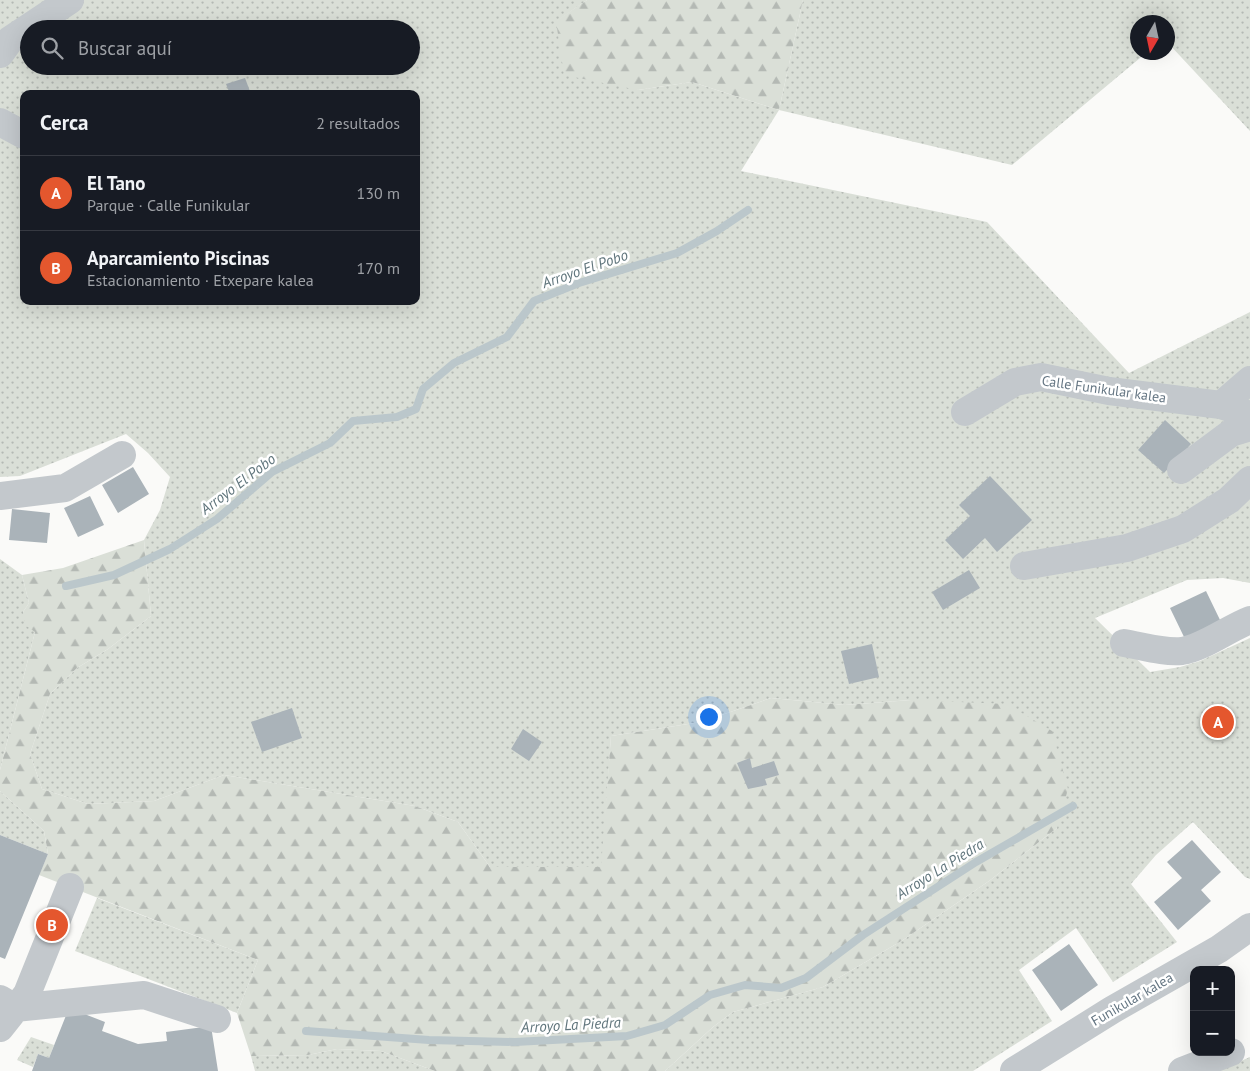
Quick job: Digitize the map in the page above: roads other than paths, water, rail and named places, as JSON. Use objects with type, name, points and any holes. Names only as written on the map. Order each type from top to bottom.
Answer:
[{"type":"street","points":[[40,20],[70,0]]},
{"type":"street","points":[[0,54],[10,40],[20,33]]},
{"type":"street","points":[[0,122],[20,134]]},
{"type":"street","name":"Calle Funikular kalea","points":[[965,412],[1015,382],[1041,377],[1110,391],[1221,405],[1250,415]]},
{"type":"street","points":[[1221,405],[1250,380]]},
{"type":"street","points":[[1180,470],[1231,434],[1250,427]]},
{"type":"street","points":[[0,496],[65,488],[122,455]]},
{"type":"street","points":[[1024,566],[1127,548],[1183,529],[1229,500],[1250,480]]},
{"type":"street","points":[[1124,643],[1182,651],[1250,620]]},
{"type":"street","points":[[5,1012],[28,994],[70,887]]},
{"type":"street","name":"Funikular kalea","points":[[1014,1071],[1112,1010],[1219,949],[1250,927]]},
{"type":"street","points":[[5,1012],[144,995],[217,1019]]},
{"type":"street","points":[[1235,1050],[1250,1044]]},
{"type":"street","points":[[1182,1071],[1221,1056]]},
{"type":"waterway","name":"Arroyo El Pobo","points":[[66,586],[114,575],[170,549],[217,519],[272,472],[330,443],[353,421],[397,417],[416,409],[423,389],[454,363],[507,337],[534,301],[579,283],[677,253],[717,231],[748,210]]},
{"type":"waterway","name":"Arroyo La Piedra","points":[[306,1031],[429,1040],[515,1042],[627,1036],[665,1025],[710,995],[745,985],[781,988],[806,978],[863,935],[976,862],[1073,806]]},
{"type":"place","name":"El Tano","points":[[1218,722]]},
{"type":"place","name":"Aparcamiento Piscinas","points":[[52,925]]}]
